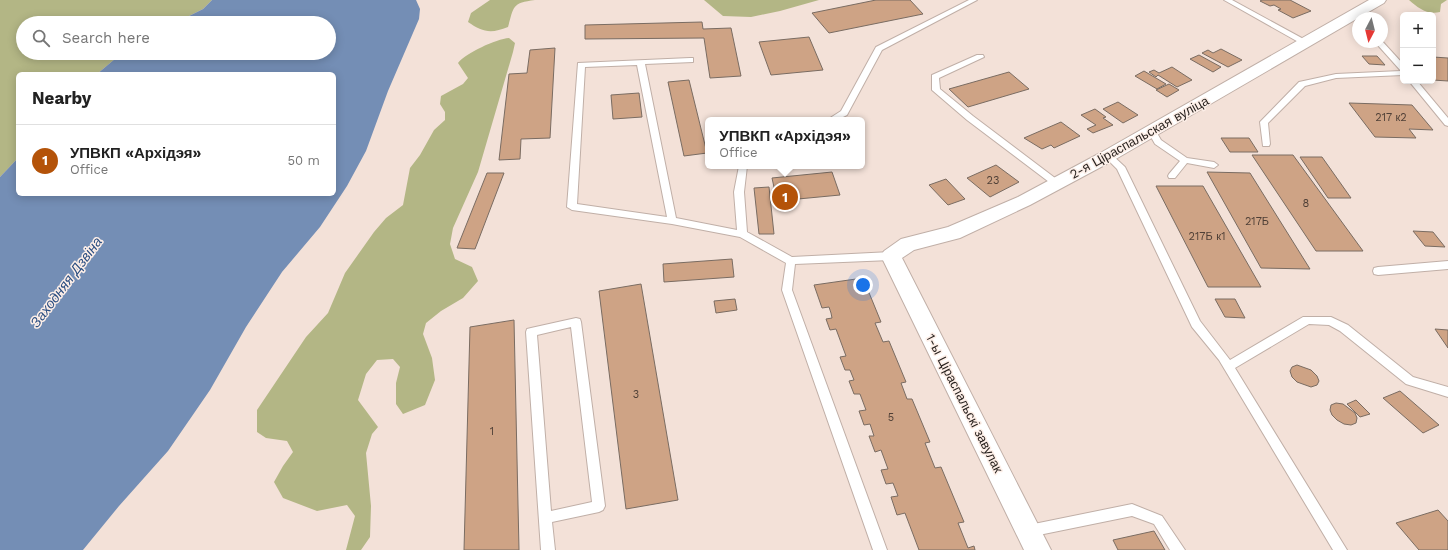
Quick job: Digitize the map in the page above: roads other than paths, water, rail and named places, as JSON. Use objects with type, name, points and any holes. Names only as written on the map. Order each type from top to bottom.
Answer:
[{"type":"street","name":"2-я Ціраспальская вуліца","points":[[1362,12],[1379,0]]},
{"type":"street","name":"2-я Ціраспальская вуліца","points":[[891,256],[908,244],[953,233],[1024,201],[1108,156],[1305,42],[1352,18]]},
{"type":"street","name":"1-ы Ціраспальскі завулак","points":[[891,256],[1034,540]]},
{"type":"lane","points":[[836,117],[844,113],[879,49],[974,0]]},
{"type":"lane","points":[[1227,0],[1305,42]]},
{"type":"lane","points":[[1384,48],[1400,66]]},
{"type":"lane","points":[[980,57],[935,77],[936,90],[970,118],[1056,183]]},
{"type":"lane","points":[[690,60],[581,65],[572,207],[672,221],[742,234],[791,261],[891,256]]},
{"type":"lane","points":[[641,63],[672,221]]},
{"type":"lane","points":[[1266,144],[1264,122],[1302,84],[1336,76],[1400,73]]},
{"type":"lane","points":[[1416,84],[1448,123]]},
{"type":"lane","points":[[1151,130],[1158,142],[1185,160],[1214,165]]},
{"type":"lane","points":[[1108,156],[1121,167],[1196,324],[1229,366],[1340,550]]},
{"type":"lane","points":[[1172,176],[1185,160]]},
{"type":"lane","points":[[742,234],[739,192],[743,169]]},
{"type":"lane","points":[[791,261],[787,290],[880,550]]},
{"type":"lane","points":[[1378,271],[1448,265]]},
{"type":"lane","points":[[1229,366],[1307,320],[1331,321],[1344,328],[1410,381],[1448,392]]},
{"type":"lane","points":[[545,518],[599,506],[576,322],[531,332],[545,518],[548,550]]},
{"type":"lane","points":[[1034,540],[1132,510],[1158,520],[1178,550]]},
{"type":"water","name":"Заходняя Дзвіна","points":[[212,0],[416,0],[420,9],[419,19],[388,91],[366,151],[347,186],[320,227],[282,272],[246,327],[210,390],[168,451],[119,506],[83,550],[0,550],[0,177],[16,160],[16,196],[336,196],[336,72],[99,72],[114,60],[336,60],[336,16],[189,16],[203,9]]},
{"type":"place","name":"УПВКП «Архідэя»","points":[[785,197]]}]
